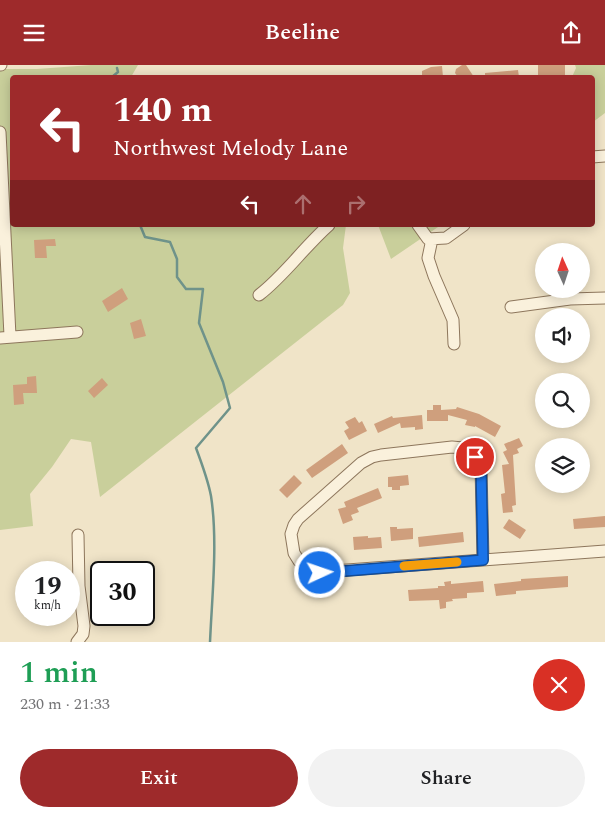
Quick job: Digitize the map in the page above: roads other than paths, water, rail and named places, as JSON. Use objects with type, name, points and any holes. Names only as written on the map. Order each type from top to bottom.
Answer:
[{"type":"street","points":[[0,132],[5,337],[77,332]]},
{"type":"street","points":[[259,295],[273,284],[313,239],[327,227]]},
{"type":"street","points":[[419,227],[428,239],[446,238],[461,227]]},
{"type":"street","points":[[432,239],[428,259],[453,320],[454,345]]},
{"type":"street","points":[[511,307],[570,299],[605,298]]},
{"type":"street","points":[[483,560],[481,467],[475,457],[463,448],[442,448],[372,457],[360,463],[298,519],[291,534],[294,553],[299,561],[309,569],[320,573],[605,551]]},
{"type":"street","points":[[77,642],[83,634],[84,626],[79,586],[78,535]]},
{"type":"waterway","points":[[114,75],[118,72],[117,68]]},
{"type":"waterway","points":[[141,227],[145,237],[170,242],[177,259],[177,277],[186,289],[203,289],[199,323],[223,382],[230,408],[196,448],[208,484],[213,513],[214,569],[210,642]]}]
